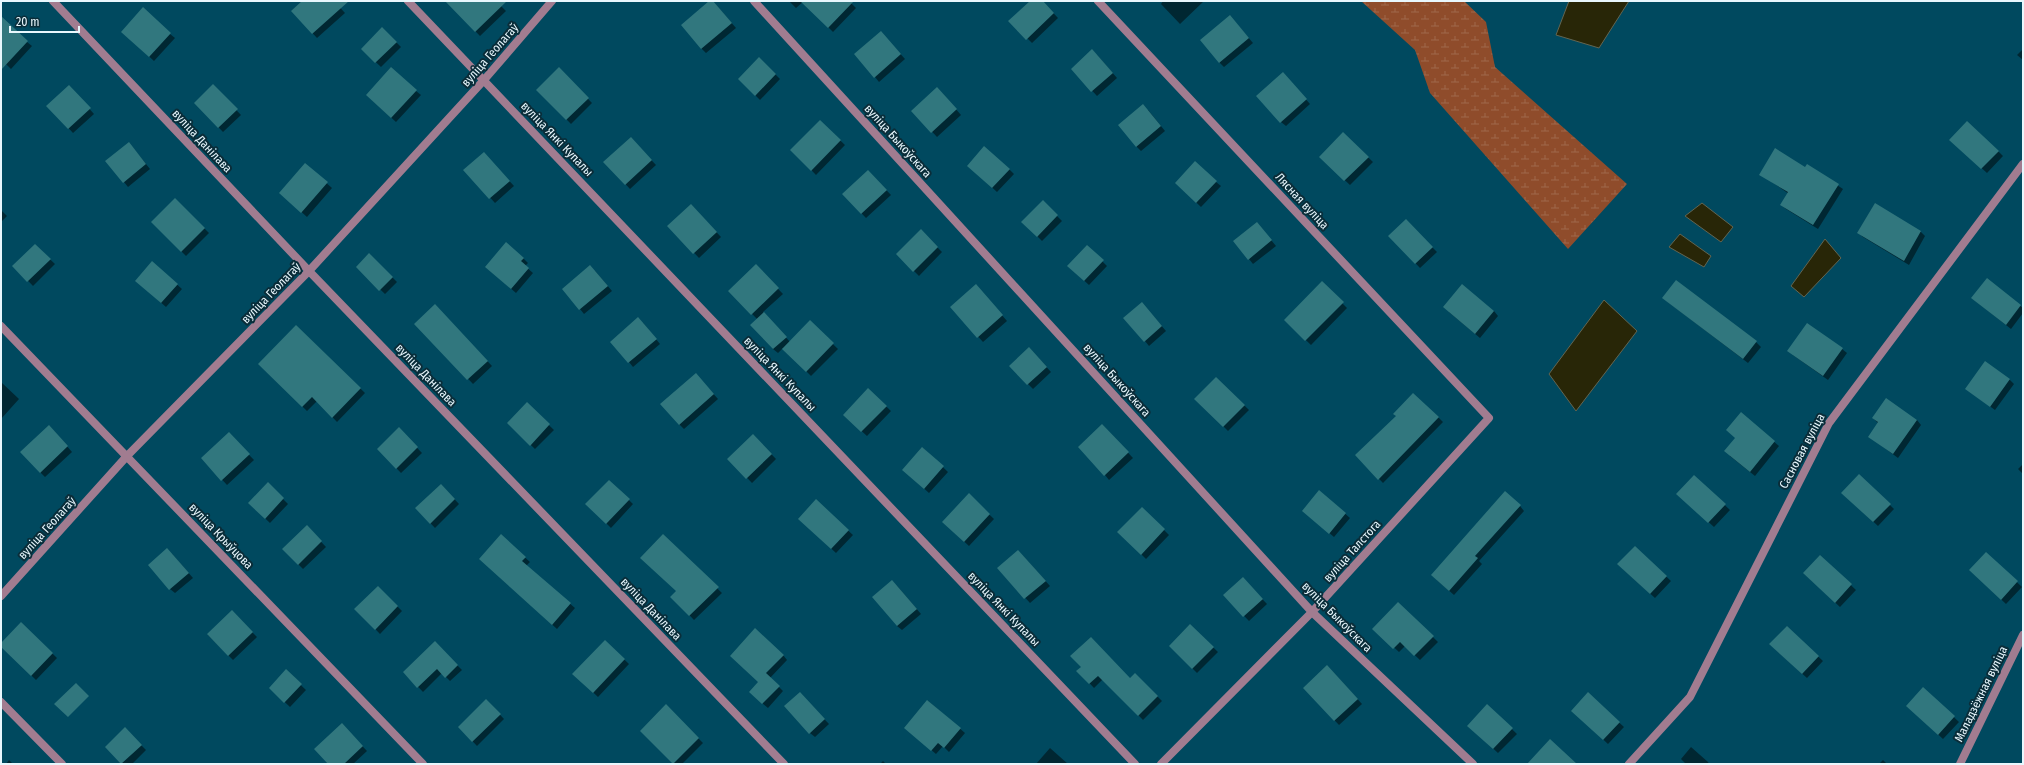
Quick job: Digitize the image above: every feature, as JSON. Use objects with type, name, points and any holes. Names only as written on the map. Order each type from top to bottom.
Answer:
[{"type":"street","name":"вуліца Данілава","points":[[53,1],[309,271],[784,764]]},
{"type":"street","name":"вуліца Янкі Купалы","points":[[408,1],[1135,764]]},
{"type":"street","name":"вуліца Геолагаў","points":[[1,596],[127,456],[309,271],[484,80],[552,1]]},
{"type":"street","name":"вуліца Быкоўскага","points":[[754,1],[1312,612],[1473,764]]},
{"type":"street","name":"Лясная вуліца","points":[[1098,1],[1489,418]]},
{"type":"street","name":"Сасновая вуліца","points":[[1628,764],[1690,697],[1829,423],[2023,164]]},
{"type":"street","name":"вуліца Крыўцова","points":[[1,326],[423,764]]},
{"type":"street","name":"вуліца Талстога","points":[[1161,764],[1312,612],[1489,418]]},
{"type":"street","name":"Маладзёжная вуліца","points":[[1960,764],[2023,635]]},
{"type":"street","points":[[1,702],[62,764]]},
{"type":"green space","points":[[1361,1],[1464,1],[1486,22],[1495,67],[1627,184],[1568,249],[1430,93],[1415,50]]},
{"type":"shaded area","points":[[1569,1],[1629,1],[1599,48],[1556,35]]},
{"type":"shaded area","points":[[1702,203],[1733,227],[1721,242],[1685,216]]},
{"type":"shaded area","points":[[1680,234],[1711,256],[1704,267],[1669,247]]},
{"type":"shaded area","points":[[1825,239],[1841,258],[1804,297],[1791,286]]},
{"type":"shaded area","points":[[1604,300],[1637,331],[1576,411],[1549,374]]},
{"type":"building","points":[[302,1],[349,1],[312,34],[291,11]]},
{"type":"building","points":[[445,1],[507,1],[475,32]]},
{"type":"building","points":[[709,1],[713,1],[732,23],[701,49],[681,25]]},
{"type":"building","points":[[800,1],[854,1],[828,28]]},
{"type":"building","points":[[1030,1],[1043,1],[1054,13],[1026,40],[1008,21]]},
{"type":"building","points":[[143,7],[171,33],[149,57],[121,32]]},
{"type":"building","points":[[1230,15],[1249,38],[1219,63],[1200,40]]},
{"type":"building","points":[[1,16],[28,41],[1,70]]},
{"type":"building","points":[[382,27],[397,42],[375,63],[361,49]]},
{"type":"building","points":[[881,31],[901,54],[874,78],[854,54]]},
{"type":"building","points":[[1092,49],[1113,73],[1091,92],[1071,69]]},
{"type":"building","points":[[759,57],[776,74],[755,96],[738,79]]},
{"type":"building","points":[[391,67],[417,90],[391,118],[366,95]]},
{"type":"building","points":[[559,67],[589,98],[566,120],[536,90]]},
{"type":"building","points":[[1283,72],[1307,99],[1280,123],[1256,96]]},
{"type":"building","points":[[213,84],[238,109],[218,128],[194,103]]},
{"type":"building","points":[[69,85],[91,108],[68,129],[46,106]]},
{"type":"building","points":[[937,87],[957,109],[931,133],[911,111]]},
{"type":"building","points":[[1143,104],[1161,126],[1136,147],[1118,125]]},
{"type":"building","points":[[820,120],[841,140],[811,171],[790,150]]},
{"type":"building","points":[[1967,121],[1999,151],[1981,169],[1949,140]]},
{"type":"building","points":[[1343,132],[1369,157],[1344,181],[1319,157]]},
{"type":"building","points":[[631,137],[652,160],[625,185],[603,162]]},
{"type":"building","points":[[129,142],[146,164],[123,183],[105,161]]},
{"type":"building","points":[[984,146],[1010,169],[992,188],[967,166]]},
{"type":"building","points":[[1775,148],[1805,167],[1807,164],[1839,184],[1813,225],[1780,205],[1788,192],[1759,175]]},
{"type":"building","points":[[484,152],[510,181],[489,199],[463,170]]},
{"type":"building","points":[[1195,161],[1217,181],[1196,203],[1175,183]]},
{"type":"building","points":[[305,163],[328,182],[301,213],[279,193]]},
{"type":"building","points":[[868,170],[887,190],[861,214],[842,194]]},
{"type":"building","points":[[175,198],[205,228],[181,252],[151,222]]},
{"type":"building","points":[[1043,200],[1058,215],[1037,237],[1021,222]]},
{"type":"building","points":[[1875,203],[1921,231],[1904,261],[1857,233]]},
{"type":"building","points":[[691,204],[717,232],[693,254],[667,226]]},
{"type":"building","points":[[1406,219],[1433,247],[1415,264],[1388,236]]},
{"type":"building","points":[[1257,222],[1272,240],[1248,260],[1233,241]]},
{"type":"building","points":[[921,229],[938,247],[913,272],[896,254]]},
{"type":"building","points":[[506,242],[524,258],[521,261],[529,268],[511,289],[485,267]]},
{"type":"building","points":[[35,244],[51,259],[27,282],[12,266]]},
{"type":"building","points":[[1087,245],[1104,260],[1084,281],[1067,266]]},
{"type":"building","points":[[369,253],[393,277],[379,291],[356,267]]},
{"type":"building","points":[[152,261],[178,284],[161,303],[135,281]]},
{"type":"building","points":[[756,264],[779,288],[751,315],[728,291]]},
{"type":"building","points":[[590,265],[608,286],[579,310],[562,289]]},
{"type":"building","points":[[1987,278],[2021,305],[2006,325],[1971,298]]},
{"type":"building","points":[[1676,280],[1757,341],[1743,359],[1662,298]]},
{"type":"building","points":[[1322,281],[1344,302],[1305,341],[1284,320]]},
{"type":"building","points":[[976,284],[1003,315],[977,338],[950,307]]},
{"type":"building","points":[[1462,284],[1494,311],[1475,334],[1443,307]]},
{"type":"building","points":[[1142,302],[1162,326],[1144,342],[1123,318]]},
{"type":"building","points":[[435,304],[488,361],[467,380],[414,324]]},
{"type":"building","points":[[764,312],[787,337],[773,349],[750,325]]},
{"type":"building","points":[[638,317],[657,339],[628,363],[610,342]]},
{"type":"building","points":[[810,320],[834,343],[806,372],[782,349]]},
{"type":"building","points":[[1807,323],[1843,348],[1823,376],[1787,351]]},
{"type":"building","points":[[296,325],[361,388],[332,418],[312,397],[302,407],[258,364]]},
{"type":"building","points":[[1029,347],[1047,367],[1027,385],[1009,366]]},
{"type":"building","points":[[1985,361],[2010,379],[1990,407],[1965,389]]},
{"type":"building","points":[[696,373],[714,394],[679,425],[660,404]]},
{"type":"building","points":[[1216,377],[1245,405],[1223,427],[1194,399]]},
{"type":"building","points":[[868,388],[887,406],[861,432],[843,415]]},
{"type":"building","points":[[1413,393],[1439,417],[1378,480],[1355,455],[1396,416],[1393,414]]},
{"type":"building","points":[[1886,398],[1917,420],[1893,454],[1868,437],[1878,422],[1872,418]]},
{"type":"building","points":[[527,402],[550,424],[530,446],[507,423]]},
{"type":"building","points":[[1741,412],[1775,441],[1750,472],[1724,451],[1735,438],[1726,430]]},
{"type":"building","points":[[1102,424],[1129,452],[1104,476],[1078,447]]},
{"type":"building","points":[[49,425],[68,446],[40,473],[20,452]]},
{"type":"building","points":[[399,427],[418,447],[396,469],[377,449]]},
{"type":"building","points":[[229,432],[250,454],[221,481],[201,458]]},
{"type":"building","points":[[753,434],[772,454],[746,479],[727,459]]},
{"type":"building","points":[[922,447],[944,466],[924,489],[902,470]]},
{"type":"building","points":[[1859,474],[1891,504],[1873,522],[1841,493]]},
{"type":"building","points":[[1694,475],[1726,504],[1708,523],[1676,494]]},
{"type":"building","points":[[609,480],[630,499],[606,524],[585,504]]},
{"type":"building","points":[[268,482],[284,498],[265,519],[248,503]]},
{"type":"building","points":[[441,484],[455,499],[430,524],[415,508]]},
{"type":"building","points":[[1319,490],[1346,513],[1329,534],[1302,511]]},
{"type":"building","points":[[1505,491],[1521,505],[1475,556],[1478,558],[1449,591],[1431,575]]},
{"type":"building","points":[[969,493],[990,514],[964,542],[942,522]]},
{"type":"building","points":[[816,499],[849,530],[831,549],[798,519]]},
{"type":"building","points":[[1142,507],[1165,529],[1141,555],[1117,532]]},
{"type":"building","points":[[307,525],[322,541],[298,565],[282,549]]},
{"type":"building","points":[[501,534],[526,557],[522,561],[571,603],[552,625],[479,559]]},
{"type":"building","points":[[663,534],[719,587],[689,616],[670,597],[676,591],[640,558]]},
{"type":"building","points":[[1635,546],[1667,576],[1650,594],[1617,564]]},
{"type":"building","points":[[167,548],[189,573],[169,590],[148,565]]},
{"type":"building","points":[[1018,550],[1046,581],[1024,599],[997,568]]},
{"type":"building","points":[[1986,552],[2018,581],[2001,600],[1969,570]]},
{"type":"building","points":[[1820,555],[1852,584],[1835,603],[1803,573]]},
{"type":"building","points":[[1243,577],[1263,599],[1243,617],[1223,595]]},
{"type":"building","points":[[892,580],[917,609],[897,626],[872,597]]},
{"type":"building","points":[[378,586],[398,606],[375,630],[354,609]]},
{"type":"building","points":[[1398,602],[1434,636],[1414,656],[1400,642],[1393,649],[1372,629]]},
{"type":"building","points":[[232,610],[253,632],[228,656],[207,634]]},
{"type":"building","points":[[21,622],[53,653],[31,676],[1,647],[1,643]]},
{"type":"building","points":[[1190,624],[1214,647],[1192,669],[1169,646]]},
{"type":"building","points":[[1787,626],[1819,656],[1802,674],[1769,644]]},
{"type":"building","points":[[755,628],[784,655],[766,673],[780,686],[762,704],[749,692],[758,682],[730,656]]},
{"type":"building","points":[[1091,637],[1130,678],[1135,673],[1158,696],[1138,716],[1098,676],[1089,684],[1076,671],[1081,667],[1070,656]]},
{"type":"building","points":[[605,640],[625,659],[593,693],[572,674]]},
{"type":"building","points":[[435,641],[458,665],[445,678],[437,669],[417,688],[403,672]]},
{"type":"building","points":[[1327,665],[1358,699],[1334,721],[1303,688]]},
{"type":"building","points":[[286,669],[302,684],[284,703],[269,688]]},
{"type":"building","points":[[76,683],[89,696],[68,717],[54,704]]},
{"type":"building","points":[[1923,687],[1955,716],[1938,735],[1906,706]]},
{"type":"building","points":[[800,692],[825,719],[809,734],[784,706]]},
{"type":"building","points":[[1588,692],[1620,722],[1603,740],[1571,711]]},
{"type":"building","points":[[486,699],[501,714],[472,742],[458,727]]},
{"type":"building","points":[[927,700],[961,728],[944,748],[938,743],[931,751],[904,728]]},
{"type":"building","points":[[666,704],[699,738],[673,764],[640,731]]},
{"type":"building","points":[[1487,704],[1513,728],[1493,749],[1467,726]]},
{"type":"building","points":[[342,723],[363,746],[344,764],[328,764],[314,749]]},
{"type":"building","points":[[125,727],[142,745],[121,764],[105,747]]},
{"type":"building","points":[[1550,739],[1577,764],[1527,764]]}]
